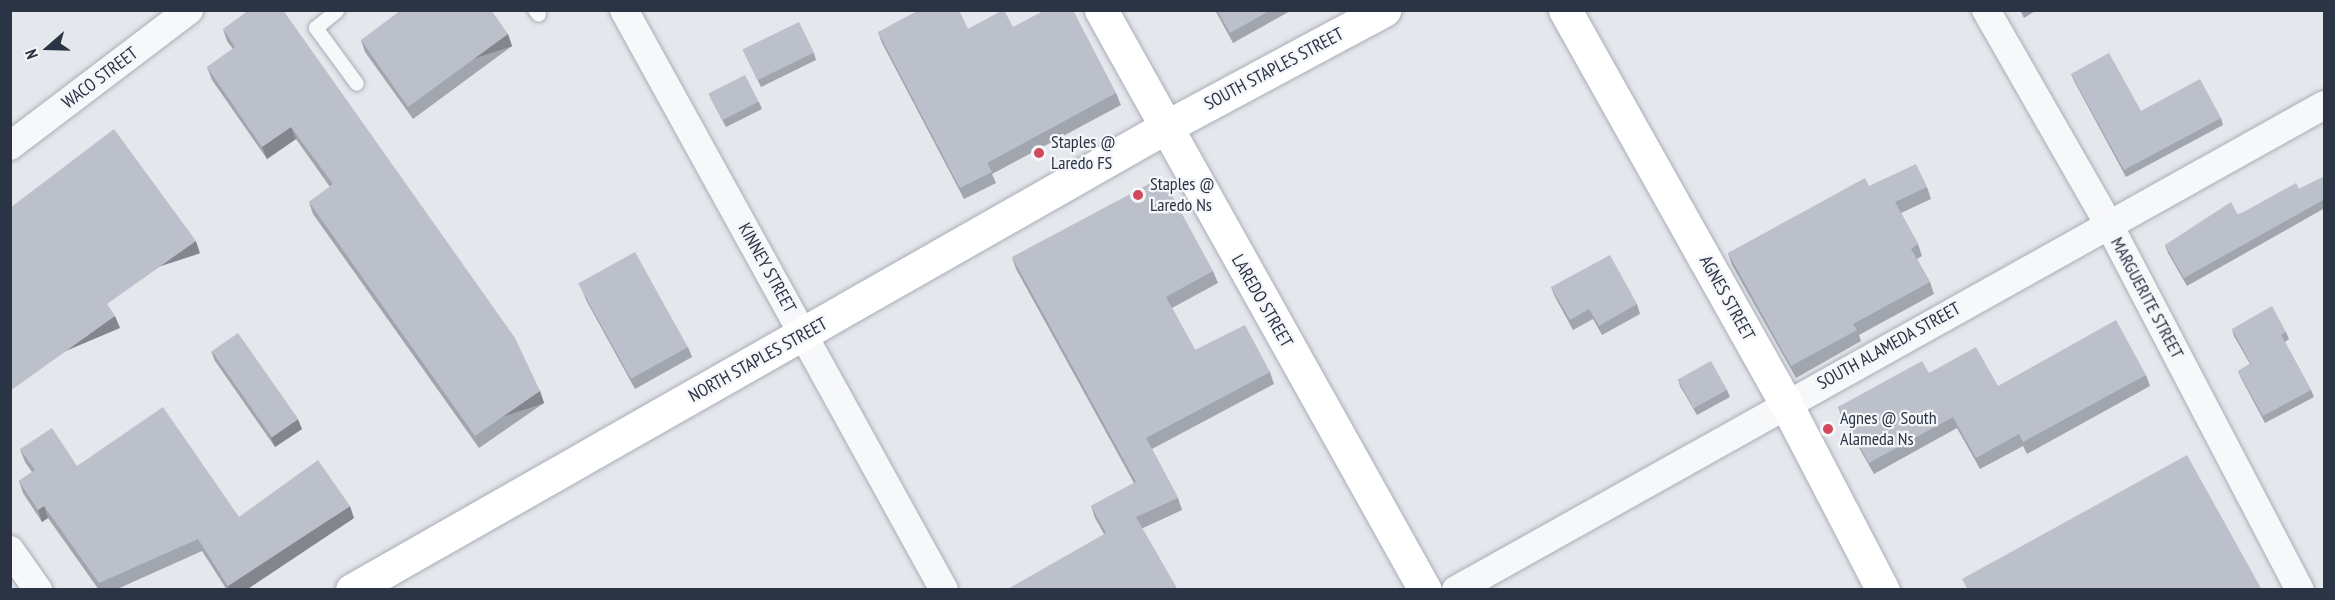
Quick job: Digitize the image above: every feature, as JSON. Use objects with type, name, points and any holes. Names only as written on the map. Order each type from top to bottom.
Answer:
[{"type":"main road","name":"LAREDO STREET","points":[[1101,10],[1164,128],[1425,590]]},
{"type":"main road","name":"SOUTH STAPLES STREET","points":[[1164,128],[1384,10]]},
{"type":"main road","name":"AGNES STREET","points":[[1565,10],[1786,404],[1883,590]]},
{"type":"main road","name":"NORTH STAPLES STREET","points":[[352,590],[804,335],[1164,128]]},
{"type":"street","name":"WACO STREET","points":[[10,146],[189,10]]},
{"type":"street","name":"KINNEY STREET","points":[[624,10],[944,590]]},
{"type":"street","name":"MARGUERITE STREET","points":[[1986,10],[2108,223],[2300,590]]},
{"type":"street","name":"SOUTH ALAMEDA STREET","points":[[1456,590],[2108,223],[2325,105]]},
{"type":"street","points":[[10,549],[38,590]]},
{"type":"lane","points":[[338,11],[316,28],[357,84]]},
{"type":"building","points":[[249,10],[283,10],[515,338],[540,391],[475,436],[309,202],[333,184],[291,127],[262,147],[207,67],[235,47],[223,29]]},
{"type":"building","points":[[401,10],[491,10],[508,34],[408,107],[361,40]]},
{"type":"building","points":[[919,10],[959,10],[968,29],[1003,10],[1013,27],[1045,10],[1073,10],[1116,93],[987,163],[992,172],[960,188],[878,32]]},
{"type":"building","points":[[1217,10],[1271,10],[1230,33]]},
{"type":"building","points":[[799,22],[814,53],[757,80],[742,50]]},
{"type":"building","points":[[2109,53],[2141,111],[2200,79],[2221,118],[2124,170],[2071,74]]},
{"type":"building","points":[[745,75],[759,102],[722,120],[708,94]]},
{"type":"building","points":[[114,129],[196,241],[107,304],[115,316],[10,391],[10,208]]},
{"type":"building","points":[[1916,164],[1927,187],[1895,202],[1918,244],[1911,249],[1930,282],[1853,324],[1857,330],[1791,366],[1728,253],[1865,178],[1869,186]]},
{"type":"building","points":[[2325,176],[2325,199],[2184,278],[2165,245],[2231,202],[2238,215],[2296,183],[2299,189]]},
{"type":"building","points":[[1162,177],[1213,271],[1166,297],[1195,350],[1245,325],[1270,372],[1146,438],[1178,498],[1136,517],[1178,590],[1006,590],[1106,533],[1091,506],[1136,482],[1012,257]]},
{"type":"building","points":[[635,252],[688,347],[631,379],[578,284]]},
{"type":"building","points":[[1610,255],[1637,304],[1599,326],[1589,309],[1570,320],[1551,287]]},
{"type":"building","points":[[2272,306],[2286,332],[2281,335],[2311,390],[2263,416],[2238,371],[2251,364],[2232,329]]},
{"type":"building","points":[[2116,320],[2146,375],[2023,442],[2019,434],[1976,458],[1953,417],[1869,463],[1838,407],[1922,361],[1929,373],[1976,347],[1998,386]]},
{"type":"building","points":[[238,333],[298,419],[272,437],[212,351]]},
{"type":"building","points":[[1711,361],[1727,390],[1694,408],[1678,379]]},
{"type":"building","points":[[163,407],[239,517],[318,460],[350,506],[228,586],[198,539],[99,583],[44,506],[38,510],[19,481],[35,470],[20,449],[52,428],[77,466]]},
{"type":"building","points":[[2187,455],[2262,590],[1968,590],[1962,579]]},
{"type":"place","name":"Staples @ Laredo FS","points":[[1039,153]]},
{"type":"place","name":"Staples @ Laredo Ns","points":[[1138,195]]},
{"type":"place","name":"Agnes @ South Alameda Ns","points":[[1828,429]]}]
